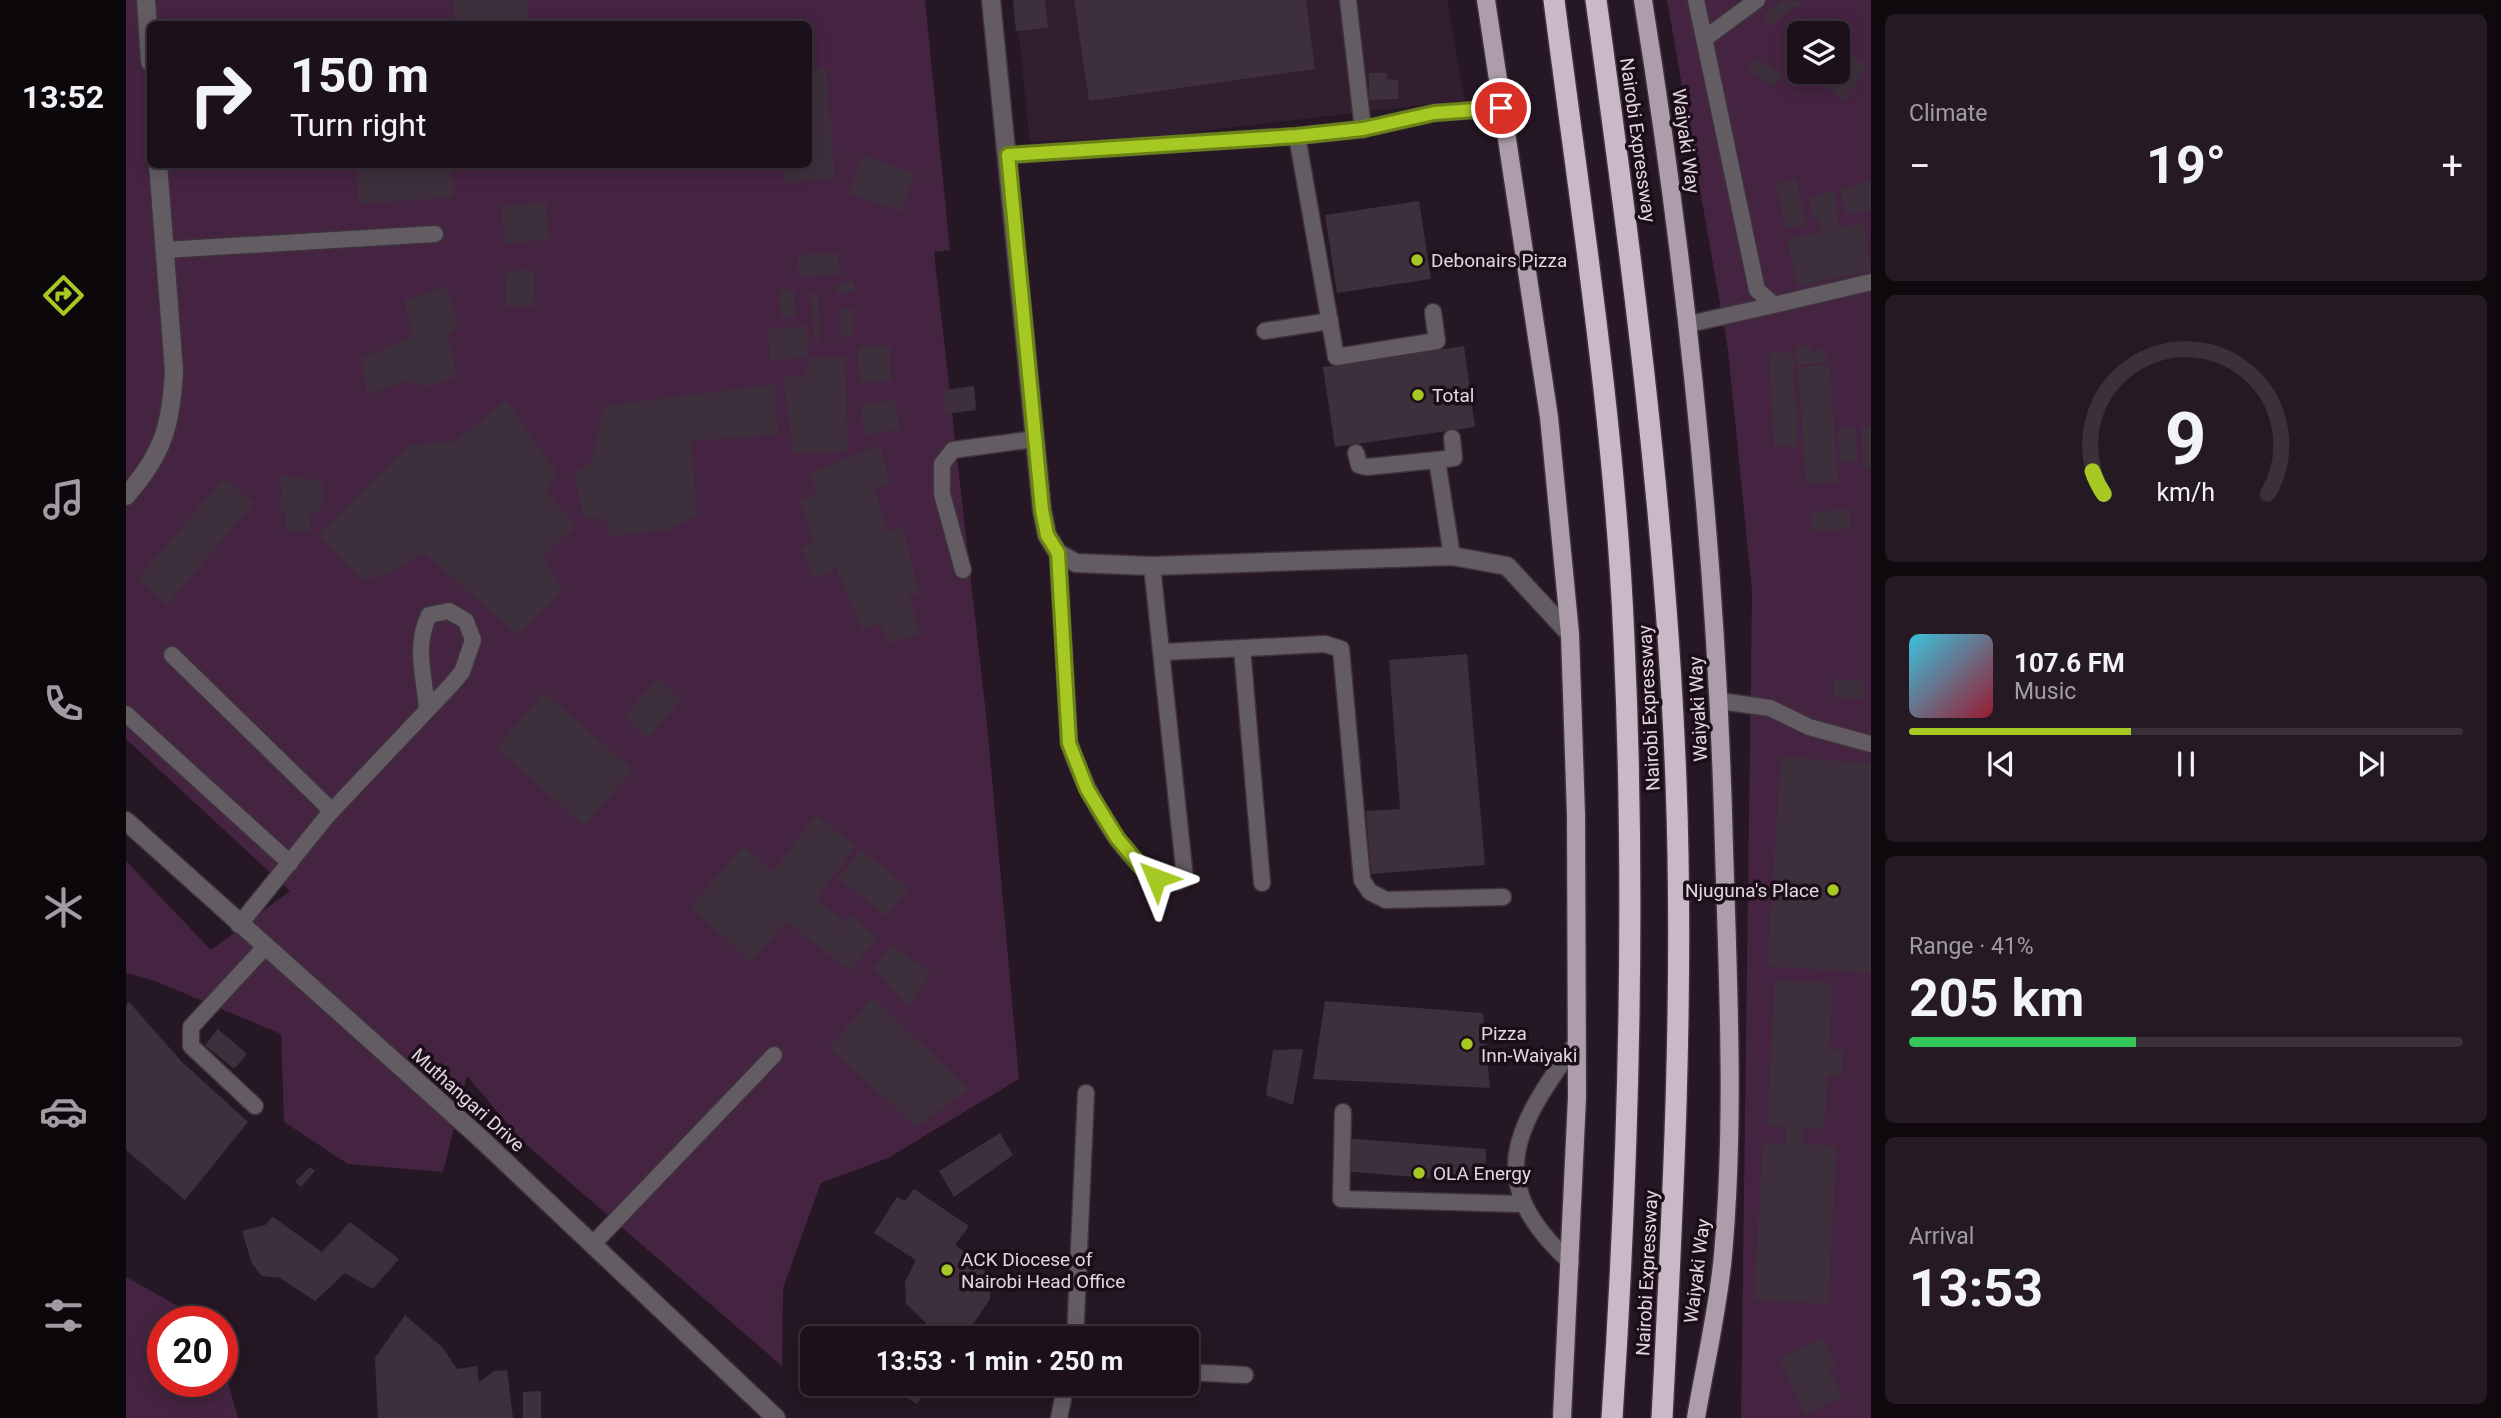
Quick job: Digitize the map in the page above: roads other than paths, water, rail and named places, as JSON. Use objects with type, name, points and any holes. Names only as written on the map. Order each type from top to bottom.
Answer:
[{"type":"highway","name":"Nairobi Expressway","points":[[1554,0],[1604,401],[1624,637],[1631,937],[1624,1234],[1612,1418]]},
{"type":"highway","name":"Nairobi Expressway","points":[[1596,0],[1646,393],[1668,630],[1676,781],[1679,902],[1675,1183],[1662,1418]]},
{"type":"main road","points":[[1486,0],[1549,417],[1570,634],[1576,815],[1576,1043],[1571,1263],[1562,1418]]},
{"type":"main road","name":"Waiyaki Way","points":[[1643,0],[1689,324],[1720,701],[1731,1000],[1730,1132],[1723,1258],[1696,1418]]},
{"type":"street","points":[[146,0],[147,21]]},
{"type":"street","points":[[991,0],[1042,510],[1047,535],[1058,553],[1076,563],[1152,566],[1452,556],[1507,566],[1570,634]]},
{"type":"street","points":[[126,496],[147,472],[169,425],[174,371],[158,168]]},
{"type":"street","name":"Muthangari Drive","points":[[126,821],[480,1138],[776,1418]]},
{"type":"lane","points":[[1348,0],[1363,129]]},
{"type":"lane","points":[[1696,0],[1757,289],[1774,305]]},
{"type":"lane","points":[[1704,39],[1757,0]]},
{"type":"lane","points":[[1008,155],[1297,136],[1363,129],[1434,113],[1501,108]]},
{"type":"lane","points":[[1297,136],[1336,357],[1437,341],[1433,312]]},
{"type":"lane","points":[[164,250],[435,234]]},
{"type":"lane","points":[[1689,324],[1871,282]]},
{"type":"lane","points":[[1265,331],[1330,321]]},
{"type":"lane","points":[[1356,453],[1359,465],[1367,467],[1454,458],[1452,438]]},
{"type":"lane","points":[[962,570],[942,494],[942,464],[953,450],[1035,439]]},
{"type":"lane","points":[[1437,460],[1452,556]]},
{"type":"lane","points":[[1058,553],[1069,743],[1076,766],[1117,838],[1142,868],[1156,878],[1171,882],[1185,877],[1152,566]]},
{"type":"lane","points":[[239,925],[332,811],[402,739],[461,672],[473,640],[466,621],[449,611],[429,615],[422,629],[418,652],[427,708]]},
{"type":"lane","points":[[1163,652],[1325,644],[1340,649],[1362,880],[1370,892],[1386,900],[1503,897]]},
{"type":"lane","points":[[1242,648],[1262,883]]},
{"type":"lane","points":[[172,655],[332,811]]},
{"type":"lane","points":[[1720,701],[1770,708],[1809,727],[1871,744]]},
{"type":"lane","points":[[126,714],[290,863]]},
{"type":"lane","points":[[255,1107],[191,1046],[191,1027],[265,947]]},
{"type":"lane","points":[[1571,1263],[1550,1244],[1522,1204],[1516,1179],[1516,1159],[1526,1118],[1576,1043]]},
{"type":"lane","points":[[593,1244],[774,1055]]},
{"type":"lane","points":[[1075,1326],[1086,1093]]},
{"type":"lane","points":[[1343,1112],[1341,1199],[1522,1204]]},
{"type":"lane","points":[[1199,1373],[1245,1375]]},
{"type":"lane","points":[[1059,1418],[1064,1396]]},
{"type":"place","name":"Debonairs Pizza","points":[[1417,260]]},
{"type":"place","name":"Total","points":[[1418,395]]},
{"type":"place","name":"Njuguna's Place","points":[[1833,890]]},
{"type":"place","name":"Pizza Inn-Waiyaki","points":[[1467,1044]]},
{"type":"place","name":"OLA Energy","points":[[1419,1173]]},
{"type":"place","name":"ACK Diocese of Nairobi Head Office","points":[[947,1270]]}]
